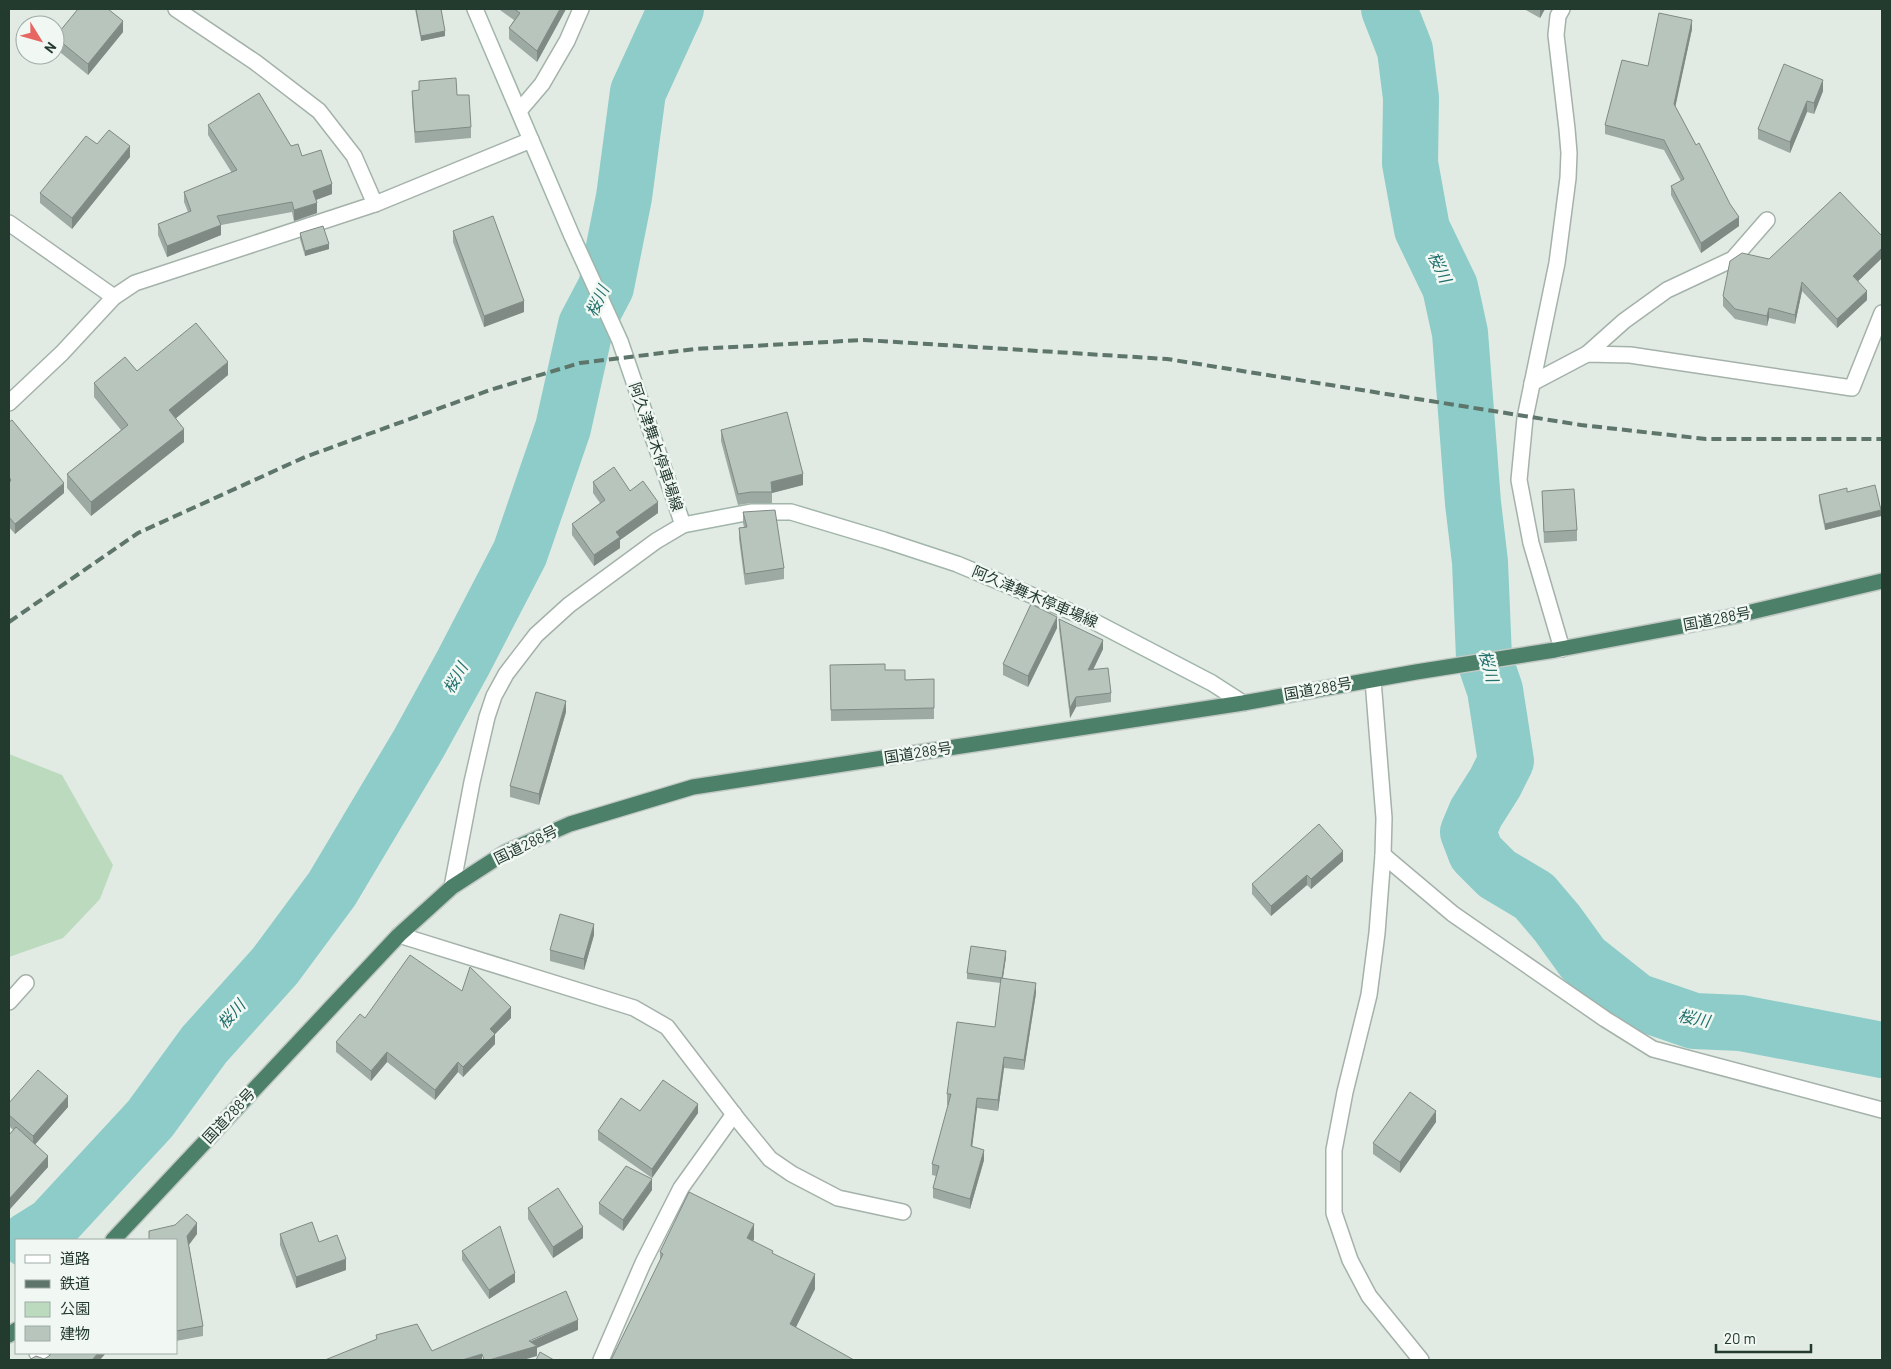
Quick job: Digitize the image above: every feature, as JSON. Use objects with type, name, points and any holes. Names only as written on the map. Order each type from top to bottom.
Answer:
[{"type":"highway","name":"国道288号","points":[[114,1239],[398,935],[452,887],[506,852],[570,824],[693,787],[1243,704],[1730,617],[1882,581]]},
{"type":"street","points":[[176,9],[255,62],[319,111],[354,156],[375,204]]},
{"type":"street","name":"阿久津舞木停車場線","points":[[475,9],[572,236],[620,341],[683,525],[751,512],[791,512],[884,540],[957,564],[1093,621],[1212,683],[1243,704]]},
{"type":"street","points":[[519,111],[542,84],[567,41],[581,9]]},
{"type":"street","points":[[1559,649],[1530,543],[1519,480],[1525,418],[1557,263],[1568,178],[1567,129],[1556,35],[1558,16],[1562,9]]},
{"type":"street","points":[[9,402],[62,353],[114,297],[134,283],[375,204],[531,140]]},
{"type":"street","points":[[1532,383],[1587,354],[1624,321],[1667,290],[1733,259],[1767,220]]},
{"type":"street","points":[[9,223],[114,297]]},
{"type":"street","points":[[1587,354],[1630,354],[1852,388],[1882,313]]},
{"type":"street","points":[[452,887],[472,782],[487,717],[494,696],[506,674],[536,636],[569,605],[656,541],[683,525]]},
{"type":"street","points":[[1373,680],[1384,818],[1383,855],[1377,933],[1369,995],[1345,1092],[1334,1150],[1334,1213],[1350,1260],[1369,1296],[1420,1360]]},
{"type":"street","points":[[1383,855],[1454,914],[1589,1008],[1654,1049],[1882,1110]]},
{"type":"street","points":[[398,935],[606,999],[649,1015],[668,1027],[770,1159],[792,1174],[838,1198],[904,1212]]},
{"type":"street","points":[[9,1002],[26,983]]},
{"type":"street","points":[[601,1360],[643,1262],[681,1188],[734,1114]]},
{"type":"green space","points":[[9,754],[62,775],[113,865],[100,899],[63,938],[9,957]]},
{"type":"building","points":[[78,9],[108,9],[123,21],[88,64],[65,45],[65,25]]},
{"type":"building","points":[[416,9],[441,9],[445,31],[421,36]]},
{"type":"building","points":[[514,9],[560,9],[537,51],[509,28],[520,13]]},
{"type":"building","points":[[1659,13],[1692,20],[1674,104],[1696,145],[1699,143],[1730,204],[1739,217],[1701,243],[1671,186],[1684,179],[1664,140],[1605,125],[1622,60],[1648,66]]},
{"type":"building","points":[[1784,64],[1823,80],[1814,103],[1807,101],[1790,142],[1758,129]]},
{"type":"building","points":[[456,78],[457,95],[469,95],[471,127],[415,132],[412,91],[419,90],[419,81]]},
{"type":"building","points":[[259,93],[291,146],[298,144],[302,156],[321,150],[332,184],[313,191],[317,203],[294,210],[292,202],[217,216],[221,225],[167,246],[158,224],[191,211],[184,192],[237,170],[208,125]]},
{"type":"building","points":[[109,130],[130,146],[72,218],[40,193],[86,136],[97,144]]},
{"type":"building","points":[[1840,192],[1882,236],[1882,248],[1853,276],[1867,291],[1837,319],[1802,282],[1795,315],[1769,308],[1767,316],[1735,309],[1723,296],[1730,261],[1742,253],[1769,259]]},
{"type":"building","points":[[493,216],[524,301],[484,316],[453,231]]},
{"type":"building","points":[[323,226],[329,244],[305,251],[300,233]]},
{"type":"building","points":[[196,323],[228,362],[169,410],[184,429],[91,502],[67,474],[128,425],[94,383],[125,357],[137,371]]},
{"type":"building","points":[[787,412],[803,474],[771,482],[772,492],[738,494],[721,430]]},
{"type":"building","points":[[12,420],[64,483],[15,524],[9,517],[9,483],[11,480],[9,477],[9,422]]},
{"type":"building","points":[[614,467],[630,491],[643,481],[658,502],[616,532],[620,537],[594,555],[572,524],[605,500],[593,482]]},
{"type":"building","points":[[1875,485],[1881,510],[1825,524],[1819,495],[1847,488],[1847,492]]},
{"type":"building","points":[[1574,489],[1577,530],[1544,532],[1542,491]]},
{"type":"building","points":[[775,510],[784,568],[745,574],[739,528],[747,527],[743,512]]},
{"type":"building","points":[[1031,604],[1057,617],[1028,676],[1003,664]]},
{"type":"building","points":[[1059,619],[1103,640],[1088,670],[1108,668],[1111,693],[1076,697],[1070,708]]},
{"type":"building","points":[[885,664],[885,670],[905,670],[905,680],[934,679],[934,708],[831,710],[830,665]]},
{"type":"building","points":[[536,692],[566,701],[539,794],[510,786]]},
{"type":"building","points":[[1319,824],[1343,851],[1311,879],[1307,875],[1271,906],[1252,884]]},
{"type":"building","points":[[560,914],[594,924],[584,959],[550,950]]},
{"type":"building","points":[[971,946],[1006,951],[1002,978],[967,973]]},
{"type":"building","points":[[410,955],[462,991],[470,967],[511,1007],[490,1029],[495,1034],[463,1067],[458,1062],[435,1090],[387,1052],[371,1071],[336,1042],[360,1014],[365,1018]]},
{"type":"building","points":[[1001,978],[1036,983],[1024,1060],[1004,1057],[998,1100],[977,1098],[971,1146],[984,1150],[970,1199],[933,1188],[939,1166],[932,1164],[951,1094],[947,1094],[957,1022],[995,1027]]},
{"type":"building","points":[[38,1070],[68,1096],[33,1136],[9,1115],[9,1103]]},
{"type":"building","points":[[663,1080],[698,1104],[652,1169],[598,1131],[621,1098],[640,1111]]},
{"type":"building","points":[[1410,1092],[1436,1111],[1400,1162],[1373,1143]]},
{"type":"building","points":[[16,1127],[48,1156],[10,1198],[9,1135]]},
{"type":"building","points":[[626,1166],[652,1179],[623,1220],[599,1203]]},
{"type":"building","points":[[558,1188],[583,1227],[553,1247],[528,1208]]},
{"type":"building","points":[[689,1192],[754,1224],[747,1238],[773,1251],[772,1253],[815,1274],[790,1324],[854,1360],[611,1360],[663,1254],[660,1252]]},
{"type":"building","points":[[187,1214],[197,1223],[187,1236],[203,1326],[178,1331],[178,1239],[149,1239],[149,1231],[175,1225]]},
{"type":"building","points":[[312,1222],[319,1242],[337,1235],[346,1259],[296,1277],[280,1234]]},
{"type":"building","points":[[500,1226],[515,1273],[489,1290],[462,1251]]},
{"type":"building","points":[[566,1291],[578,1320],[529,1341],[537,1346],[489,1360],[484,1360],[482,1354],[462,1360],[325,1360],[377,1339],[376,1335],[417,1324],[432,1351]]},
{"type":"building","points":[[540,1352],[554,1360],[536,1360]]},
{"type":"building","points":[[51,1354],[97,1354],[92,1360],[29,1360],[36,1356],[44,1359]]},
{"type":"waterway","name":"桜川","points":[[30,1239],[52,1225],[150,1119],[204,1045],[275,966],[332,889],[419,743],[463,663],[520,553],[563,428],[586,325],[606,287],[624,197],[638,92],[676,9]]},
{"type":"waterway","name":"桜川","points":[[1389,9],[1405,50],[1411,98],[1410,163],[1422,229],[1450,287],[1460,333],[1473,503],[1480,562],[1484,658],[1495,690],[1506,761],[1476,813],[1468,832],[1476,853],[1497,874],[1534,896],[1557,923],[1583,959],[1636,1001],[1694,1021],[1741,1023],[1882,1050]]},
{"type":"railway","points":[[9,622],[138,533],[305,457],[490,390],[580,363],[695,349],[864,340],[1167,359],[1581,425],[1706,439],[1882,439]]}]
